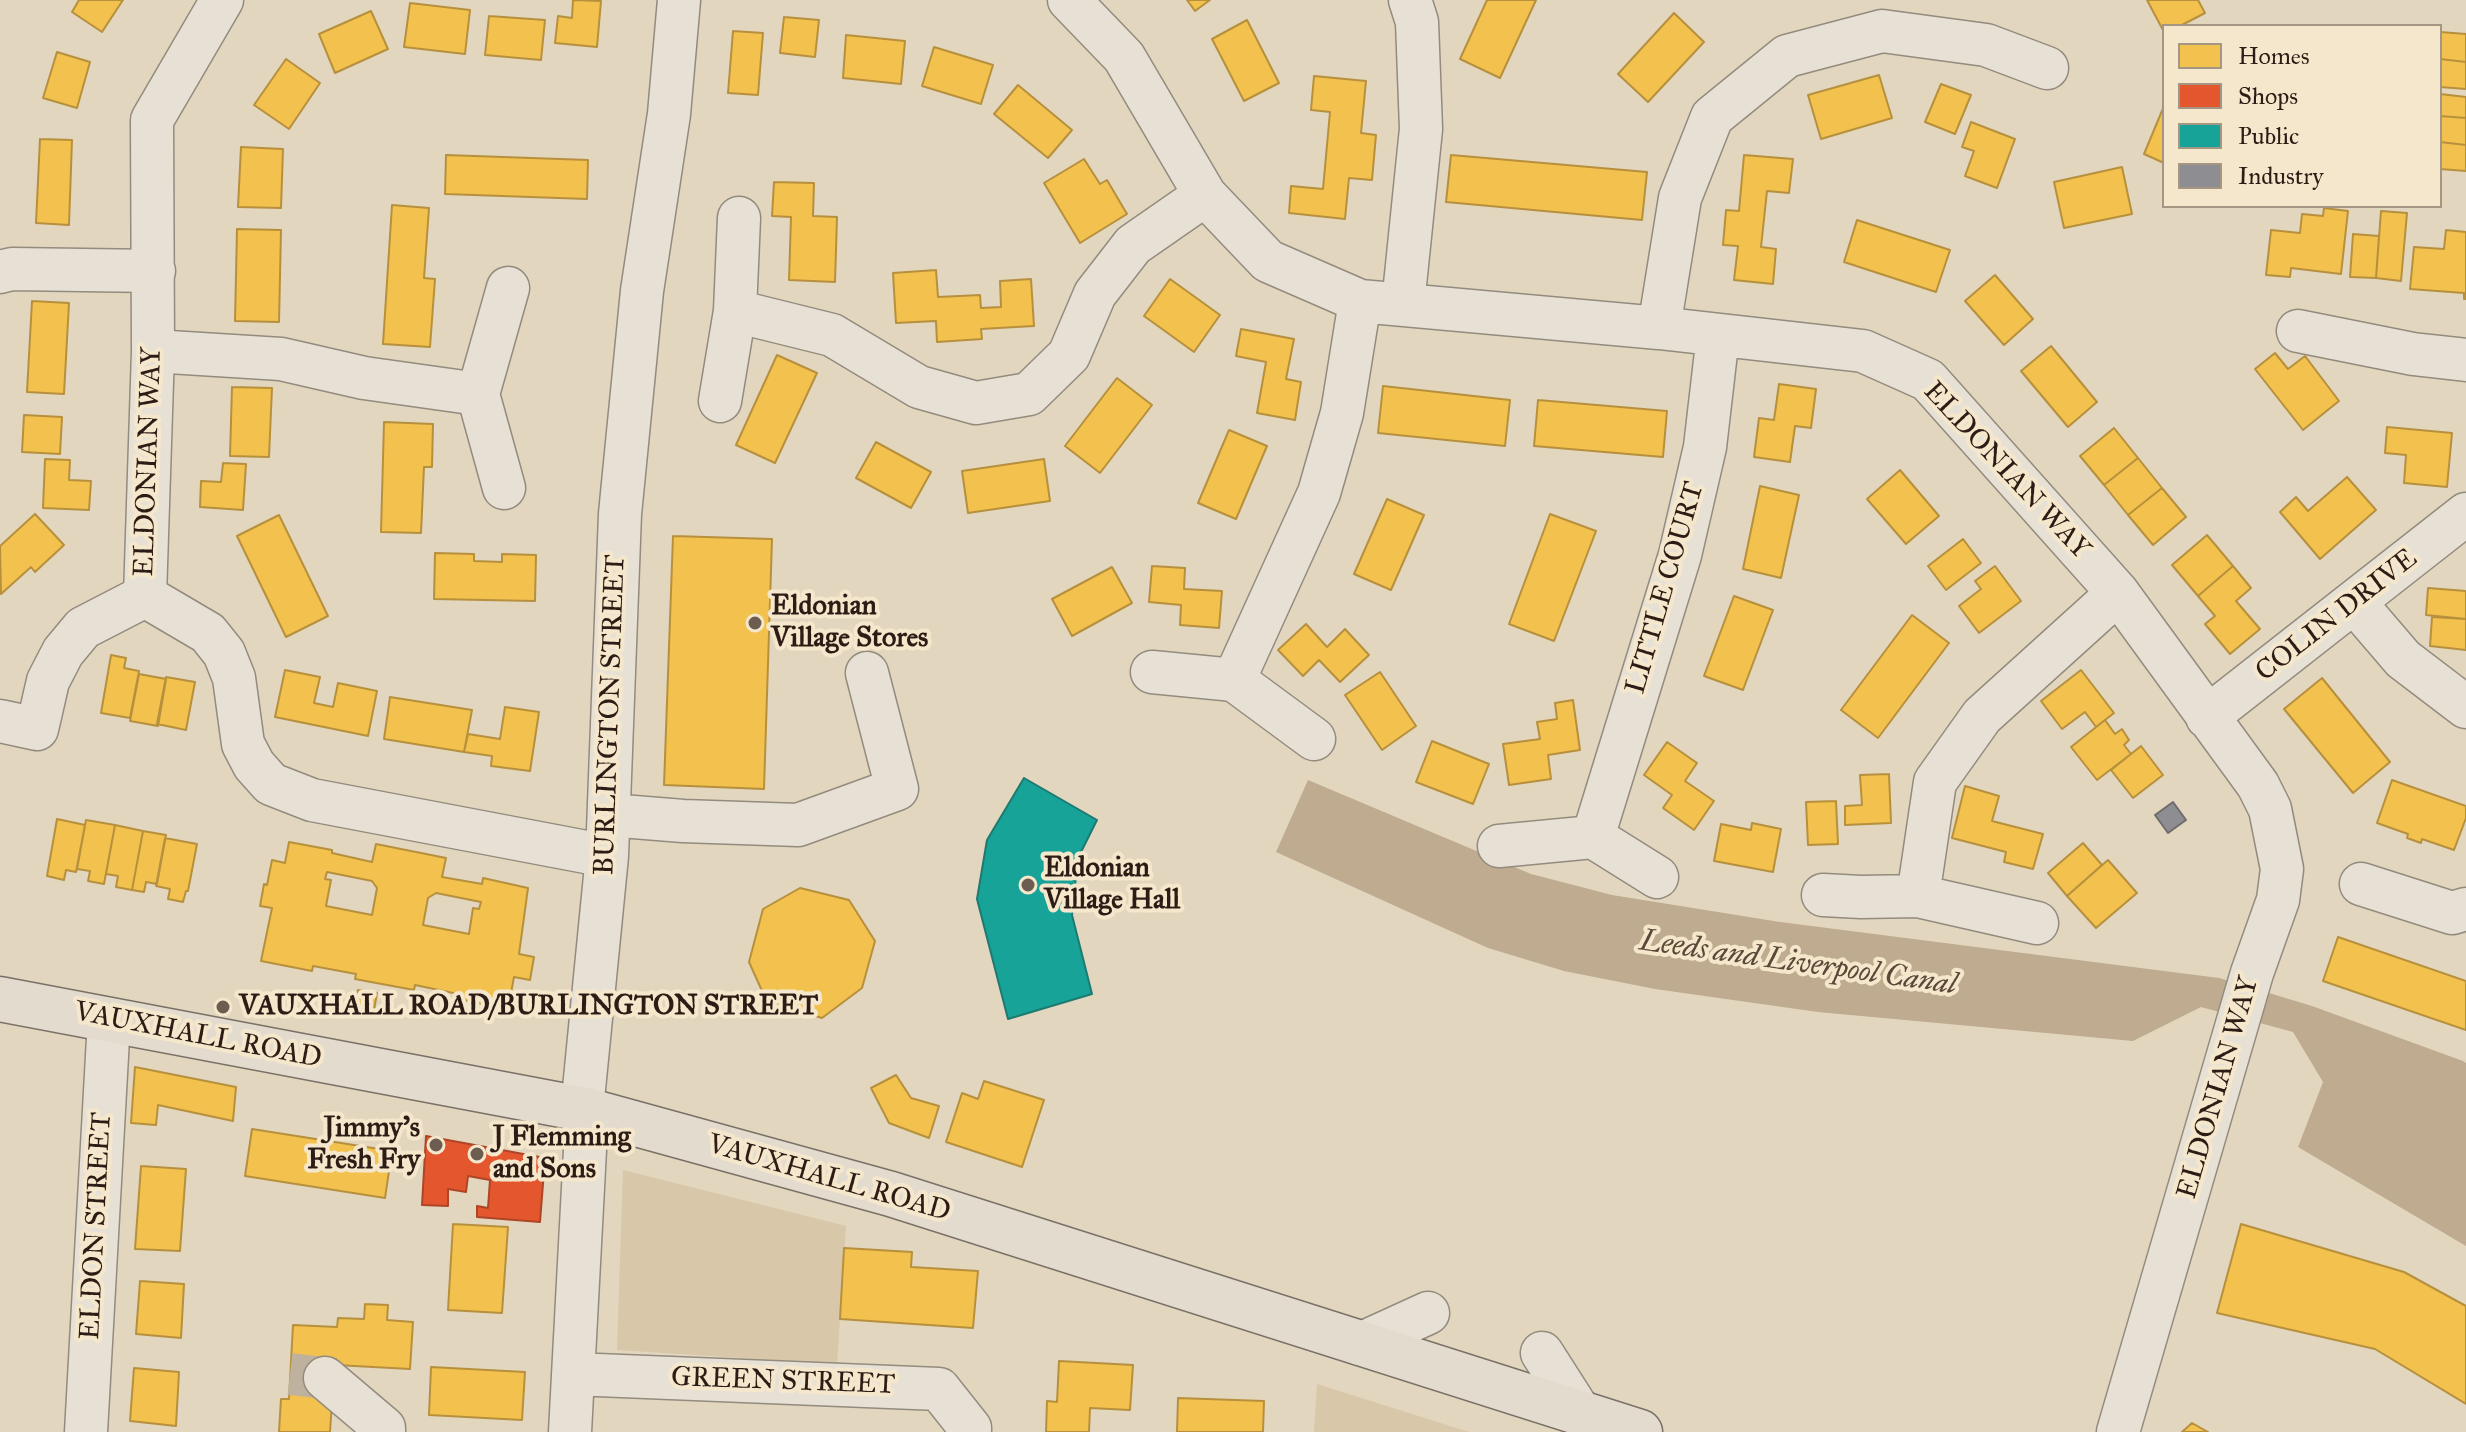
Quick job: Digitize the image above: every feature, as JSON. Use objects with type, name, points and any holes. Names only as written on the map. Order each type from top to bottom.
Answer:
[{"type":"main road","name":"VAUXHALL ROAD","points":[[0,999],[582,1109],[891,1194],[1611,1425]]},
{"type":"street","name":"ELDONIAN WAY","points":[[222,0],[152,120],[153,351],[145,596],[208,633],[224,653],[234,678],[243,744],[254,765],[271,784],[312,800],[607,856]]},
{"type":"street","name":"BURLINGTON STREET","points":[[570,1432],[585,1150],[582,1109],[607,856],[620,514],[642,291],[669,114],[679,0]]},
{"type":"street","name":"ELDONIAN WAY","points":[[1069,0],[1124,57],[1205,195],[1268,261],[1360,301],[1659,328],[1863,351],[1928,380],[2118,593],[2258,785],[2270,809],[2282,869],[2278,900],[2252,973],[2118,1432]]},
{"type":"street","points":[[1403,304],[1421,129],[1417,22],[1410,0]]},
{"type":"street","points":[[1659,328],[1680,198],[1712,117],[1787,56],[1882,31],[1986,45],[2047,68]]},
{"type":"street","points":[[735,311],[832,335],[919,387],[976,403],[1029,394],[1069,355],[1095,294],[1133,245],[1205,195]]},
{"type":"street","points":[[720,401],[735,311],[739,218]]},
{"type":"street","points":[[0,272],[12,269],[154,271]]},
{"type":"street","points":[[504,488],[478,394],[508,288]]},
{"type":"street","points":[[1234,680],[1319,493],[1342,413],[1360,301]]},
{"type":"street","points":[[2298,331],[2413,354],[2466,360]]},
{"type":"street","name":"LITTLE COURT","points":[[1593,837],[1680,555],[1705,447],[1718,335]]},
{"type":"street","points":[[153,351],[281,359],[364,378],[478,394]]},
{"type":"street","name":"COLIN DRIVE","points":[[2207,717],[2466,514]]},
{"type":"street","points":[[1918,896],[1935,782],[1982,716],[2118,593]]},
{"type":"street","points":[[0,721],[37,729],[48,681],[63,652],[83,628],[145,596]]},
{"type":"street","points":[[2355,603],[2403,659],[2466,707]]},
{"type":"street","points":[[1152,672],[1234,680],[1314,739]]},
{"type":"street","points":[[609,815],[798,825],[897,789],[867,673]]},
{"type":"street","points":[[1499,846],[1593,837],[1657,877]]},
{"type":"street","points":[[2361,884],[2452,913],[2466,909]]},
{"type":"street","points":[[1823,895],[1918,896],[2037,923]]},
{"type":"street","name":"ELDON STREET","points":[[86,1432],[109,1020]]},
{"type":"street","points":[[1360,1344],[1428,1313]]},
{"type":"street","points":[[1542,1353],[1611,1425]]},
{"type":"street","name":"GREEN STREET","points":[[573,1374],[939,1389],[970,1432]]},
{"type":"street","points":[[325,1378],[384,1430]]},
{"type":"shaded area","points":[[623,1170],[846,1226],[837,1364],[617,1350]]},
{"type":"shaded area","points":[[1317,1384],[1469,1432],[1314,1432]]},
{"type":"water","name":"Leeds and Liverpool Canal","points":[[1308,780],[1531,874],[1612,895],[1780,922],[2219,978],[2312,1006],[2463,1061],[2466,1063],[2466,1246],[2298,1147],[2323,1082],[2293,1032],[2201,1007],[2133,1041],[1818,1012],[1655,989],[1564,971],[1488,948],[1276,852]]},
{"type":"building: Homes","points":[[79,0],[123,0],[102,32],[72,12]]},
{"type":"building: Homes","points":[[573,0],[601,1],[597,47],[555,43],[558,16],[572,18]]},
{"type":"building: Homes","points":[[1187,0],[1210,0],[1195,11]]},
{"type":"building: Homes","points":[[1487,0],[1536,0],[1500,78],[1460,59]]},
{"type":"building: Homes","points":[[2147,0],[2198,0],[2205,13],[2184,24],[2162,24],[2162,28]]},
{"type":"building: Homes","points":[[410,3],[470,10],[465,54],[404,47]]},
{"type":"building: Homes","points":[[371,11],[388,49],[335,73],[319,34]]},
{"type":"building: Homes","points":[[1674,13],[1704,42],[1648,102],[1618,74]]},
{"type":"building: Homes","points":[[489,16],[545,20],[541,60],[485,55]]},
{"type":"building: Homes","points":[[784,17],[819,20],[815,57],[780,53]]},
{"type":"building: Homes","points":[[1247,20],[1279,83],[1244,101],[1212,39]]},
{"type":"building: Homes","points":[[733,31],[763,33],[758,95],[728,93]]},
{"type":"building: Homes","points":[[2442,32],[2466,34],[2466,62],[2442,59]]},
{"type":"building: Homes","points":[[846,35],[905,41],[901,84],[843,78]]},
{"type":"building: Homes","points":[[934,47],[993,65],[981,104],[922,86]]},
{"type":"building: Homes","points":[[57,52],[90,62],[77,108],[43,98]]},
{"type":"building: Homes","points":[[286,59],[320,83],[289,129],[254,105]]},
{"type":"building: Homes","points":[[2442,59],[2466,62],[2466,89],[2442,87]]},
{"type":"building: Homes","points":[[1879,75],[1892,118],[1821,139],[1808,95]]},
{"type":"building: Homes","points":[[1314,76],[1366,81],[1361,133],[1376,135],[1372,180],[1349,178],[1345,219],[1289,213],[1291,186],[1323,189],[1330,112],[1311,110]]},
{"type":"building: Homes","points":[[1941,84],[1971,95],[1955,134],[1925,122]]},
{"type":"building: Homes","points":[[1018,85],[1072,130],[1048,158],[994,114]]},
{"type":"building: Homes","points":[[2442,94],[2466,97],[2466,118],[2442,116]]},
{"type":"building: Homes","points":[[2162,111],[2162,162],[2144,154]]},
{"type":"building: Homes","points":[[2442,116],[2466,118],[2466,145],[2442,142]]},
{"type":"building: Homes","points":[[1971,122],[2015,139],[1997,188],[1965,176],[1974,151],[1962,147]]},
{"type":"building: Homes","points":[[40,139],[72,140],[69,225],[36,223]]},
{"type":"building: Homes","points":[[2442,142],[2466,145],[2466,171],[2442,169]]},
{"type":"building: Homes","points":[[241,147],[283,149],[281,208],[238,207]]},
{"type":"building: Homes","points":[[446,155],[588,160],[587,199],[445,194]]},
{"type":"building: Homes","points":[[1451,155],[1647,172],[1642,220],[1446,202]]},
{"type":"building: Homes","points":[[1744,155],[1793,159],[1789,193],[1767,191],[1761,247],[1776,249],[1773,284],[1734,280],[1738,246],[1723,245],[1726,210],[1739,211]]},
{"type":"building: Homes","points":[[1084,159],[1100,184],[1107,180],[1127,214],[1080,243],[1044,183]]},
{"type":"building: Homes","points":[[2122,167],[2132,214],[2064,228],[2054,182]]},
{"type":"building: Homes","points":[[774,182],[814,183],[813,216],[837,217],[835,282],[789,280],[791,217],[772,216]]},
{"type":"building: Homes","points":[[392,205],[429,208],[424,278],[435,279],[430,347],[383,344]]},
{"type":"building: Homes","points":[[2324,208],[2348,211],[2341,274],[2291,268],[2290,277],[2266,275],[2271,230],[2300,233],[2302,214],[2323,216]]},
{"type":"building: Homes","points":[[2381,211],[2407,213],[2401,281],[2376,278]]},
{"type":"building: Homes","points":[[1857,220],[1950,250],[1936,292],[1844,262]]},
{"type":"building: Homes","points":[[237,229],[281,230],[279,322],[235,321]]},
{"type":"building: Homes","points":[[2446,230],[2466,232],[2466,299],[2464,293],[2410,289],[2414,247],[2444,249]]},
{"type":"building: Homes","points":[[2353,234],[2379,236],[2376,278],[2350,277]]},
{"type":"building: Homes","points":[[936,270],[938,297],[980,295],[981,308],[1001,307],[1000,281],[1031,279],[1034,326],[981,329],[982,339],[937,342],[936,321],[896,323],[893,273]]},
{"type":"building: Homes","points":[[1995,275],[2033,319],[2004,345],[1965,301]]},
{"type":"building: Homes","points":[[1170,279],[1220,315],[1194,352],[1144,316]]},
{"type":"building: Homes","points":[[32,301],[69,303],[64,394],[27,392]]},
{"type":"building: Homes","points":[[1241,329],[1294,339],[1286,379],[1301,382],[1295,420],[1257,413],[1266,362],[1236,356]]},
{"type":"building: Homes","points":[[2051,346],[2097,402],[2068,427],[2021,371]]},
{"type":"building: Homes","points":[[2275,353],[2288,369],[2305,356],[2339,401],[2303,430],[2255,369]]},
{"type":"building: Homes","points":[[777,355],[817,373],[775,463],[736,445]]},
{"type":"building: Homes","points":[[1117,378],[1152,405],[1100,473],[1065,446]]},
{"type":"building: Homes","points":[[1779,384],[1816,389],[1811,428],[1795,426],[1790,462],[1754,457],[1759,418],[1774,420]]},
{"type":"building: Homes","points":[[1383,386],[1510,400],[1505,446],[1378,433]]},
{"type":"building: Homes","points":[[232,387],[272,388],[269,457],[230,456]]},
{"type":"building: Homes","points":[[1538,400],[1667,411],[1663,457],[1534,446]]},
{"type":"building: Homes","points":[[24,415],[62,417],[60,454],[22,452]]},
{"type":"building: Homes","points":[[384,422],[433,424],[432,467],[424,467],[421,533],[381,532]]},
{"type":"building: Homes","points":[[2387,427],[2452,433],[2447,487],[2404,483],[2406,455],[2385,453]]},
{"type":"building: Homes","points":[[2114,428],[2138,458],[2104,485],[2080,456]]},
{"type":"building: Homes","points":[[1229,430],[1267,446],[1236,519],[1198,503]]},
{"type":"building: Homes","points":[[876,442],[931,472],[911,508],[856,478]]},
{"type":"building: Homes","points":[[2138,458],[2162,488],[2128,515],[2104,485]]},
{"type":"building: Homes","points":[[45,459],[70,460],[69,480],[91,481],[89,510],[43,508]]},
{"type":"building: Homes","points":[[1044,459],[1050,501],[968,513],[962,471]]},
{"type":"building: Homes","points":[[223,463],[246,464],[243,510],[200,507],[201,481],[221,482]]},
{"type":"building: Homes","points":[[1900,470],[1939,516],[1906,544],[1867,499]]},
{"type":"building: Homes","points":[[2347,477],[2376,510],[2320,559],[2280,512],[2296,497],[2308,511]]},
{"type":"building: Homes","points":[[1760,486],[1799,495],[1781,578],[1743,569]]},
{"type":"building: Homes","points":[[2162,488],[2186,517],[2153,545],[2128,515]]},
{"type":"building: Homes","points":[[1387,499],[1424,515],[1391,590],[1354,574]]},
{"type":"building: Homes","points":[[35,514],[64,545],[35,572],[31,567],[1,594],[0,546]]},
{"type":"building: Homes","points":[[1550,514],[1596,531],[1554,641],[1509,624]]},
{"type":"building: Homes","points":[[279,515],[328,616],[286,637],[237,536]]},
{"type":"building: Homes","points":[[2207,535],[2233,566],[2198,596],[2172,565]]},
{"type":"building: Homes","points":[[673,536],[772,539],[764,789],[664,785]]},
{"type":"building: Homes","points":[[1963,539],[1981,563],[1946,590],[1928,566]]},
{"type":"building: Homes","points":[[435,553],[474,554],[474,561],[502,562],[502,554],[536,555],[535,601],[434,599]]},
{"type":"building: Homes","points":[[1152,566],[1185,568],[1184,589],[1222,591],[1219,628],[1180,625],[1181,605],[1149,602]]},
{"type":"building: Homes","points":[[1995,566],[2021,601],[1979,633],[1959,606],[1981,589],[1975,581]]},
{"type":"building: Homes","points":[[2233,566],[2251,588],[2236,601],[2260,629],[2230,654],[2205,624],[2215,616],[2198,596]]},
{"type":"building: Homes","points":[[1112,567],[1132,603],[1072,636],[1052,599]]},
{"type":"building: Homes","points":[[2428,588],[2466,591],[2466,619],[2426,615]]},
{"type":"building: Homes","points":[[1734,596],[1773,610],[1743,690],[1704,676]]},
{"type":"building: Homes","points":[[1912,615],[1949,643],[1878,738],[1841,710]]},
{"type":"building: Homes","points":[[2432,617],[2466,619],[2466,650],[2430,646]]},
{"type":"building: Homes","points":[[1306,624],[1327,647],[1345,629],[1369,655],[1340,682],[1319,660],[1303,676],[1278,650]]},
{"type":"building: Homes","points":[[111,655],[126,658],[124,668],[139,671],[130,718],[101,713]]},
{"type":"building: Homes","points":[[285,670],[320,677],[314,703],[333,707],[338,683],[377,691],[368,736],[275,717]]},
{"type":"building: Homes","points":[[2081,670],[2114,713],[2096,727],[2085,712],[2062,729],[2041,701]]},
{"type":"building: Homes","points":[[1380,672],[1416,726],[1382,750],[1345,695]]},
{"type":"building: Homes","points":[[139,674],[166,679],[158,726],[130,721]]},
{"type":"building: Homes","points":[[166,677],[195,682],[186,730],[157,724]]},
{"type":"building: Homes","points":[[2322,678],[2390,762],[2353,793],[2284,709]]},
{"type":"building: Homes","points":[[390,697],[472,710],[464,752],[384,739]]},
{"type":"building: Homes","points":[[1573,700],[1580,750],[1548,755],[1551,779],[1509,785],[1503,744],[1540,739],[1537,722],[1557,719],[1555,703]]},
{"type":"building: Homes","points":[[505,707],[539,712],[530,771],[491,766],[492,756],[464,752],[468,734],[500,739]]},
{"type":"building: Homes","points":[[2105,720],[2115,734],[2122,729],[2129,740],[2124,745],[2131,754],[2097,780],[2071,747]]},
{"type":"building: Homes","points":[[1432,741],[1489,764],[1473,804],[1416,782]]},
{"type":"building: Homes","points":[[1667,742],[1697,763],[1685,781],[1714,801],[1694,830],[1663,808],[1672,795],[1644,775]]},
{"type":"building: Homes","points":[[2141,746],[2163,775],[2133,798],[2111,770]]},
{"type":"building: Homes","points":[[1889,774],[1891,823],[1845,825],[1845,806],[1862,805],[1860,775]]},
{"type":"building: Homes","points":[[2392,780],[2466,806],[2466,818],[2454,850],[2422,839],[2421,843],[2407,838],[2408,834],[2377,823]]},
{"type":"building: Homes","points":[[1965,786],[1999,796],[1992,821],[2043,834],[2033,869],[2004,862],[2006,852],[1952,838]]},
{"type":"building: Homes","points":[[1836,801],[1838,844],[1808,845],[1806,802]]},
{"type":"building: Homes","points":[[57,819],[85,825],[76,872],[66,870],[64,880],[47,876]]},
{"type":"building: Homes","points":[[86,820],[115,825],[104,884],[88,881],[90,871],[77,869]]},
{"type":"building: Homes","points":[[1752,823],[1781,829],[1773,872],[1714,861],[1721,824],[1751,830]]},
{"type":"building: Homes","points":[[115,825],[143,831],[132,890],[116,887],[118,876],[106,874]]},
{"type":"building: Homes","points":[[143,831],[166,835],[157,884],[146,882],[144,892],[132,890]]},
{"type":"building: Homes","points":[[165,838],[197,844],[183,902],[168,899],[170,889],[156,886]]},
{"type":"building: Homes","points":[[289,842],[372,862],[376,844],[446,858],[442,877],[482,884],[483,878],[528,888],[519,954],[534,957],[530,980],[514,977],[508,1009],[458,999],[458,994],[415,985],[414,990],[355,979],[356,974],[313,966],[312,971],[261,961],[272,908],[260,906],[264,884],[267,885],[272,860],[285,863]],"holes":[[[327,872],[372,881],[377,888],[372,915],[326,906],[331,880],[325,879]],[[436,893],[481,902],[479,909],[473,908],[469,934],[423,925],[428,898]]]},
{"type":"building: Homes","points":[[2083,843],[2102,865],[2067,896],[2048,873]]},
{"type":"building: Homes","points":[[2108,860],[2137,893],[2096,928],[2067,896]]},
{"type":"building: Homes","points":[[800,888],[849,900],[875,941],[862,988],[822,1018],[767,1002],[749,962],[763,909]]},
{"type":"building: Homes","points":[[2338,937],[2466,981],[2466,1030],[2323,981]]},
{"type":"building: Homes","points":[[358,990],[377,993],[373,1016],[354,1013]]},
{"type":"building: Homes","points":[[135,1067],[236,1087],[233,1121],[158,1105],[156,1125],[131,1123]]},
{"type":"building: Homes","points":[[896,1075],[911,1098],[939,1106],[929,1138],[889,1123],[871,1088]]},
{"type":"building: Homes","points":[[984,1081],[1044,1100],[1022,1167],[946,1142],[962,1093],[978,1099]]},
{"type":"building: Homes","points":[[252,1129],[392,1151],[385,1198],[245,1176]]},
{"type":"building: Homes","points":[[141,1166],[186,1169],[180,1251],[135,1249]]},
{"type":"building: Homes","points":[[453,1224],[508,1227],[502,1313],[448,1310]]},
{"type":"building: Homes","points":[[2241,1224],[2404,1272],[2466,1306],[2466,1404],[2375,1349],[2217,1313]]},
{"type":"building: Homes","points":[[844,1248],[912,1252],[911,1267],[978,1271],[973,1328],[840,1319]]},
{"type":"building: Homes","points":[[140,1281],[184,1284],[181,1338],[136,1334]]},
{"type":"building: Homes","points":[[365,1304],[388,1305],[387,1320],[413,1322],[410,1369],[336,1365],[336,1359],[326,1358],[332,1402],[330,1432],[279,1432],[281,1399],[289,1399],[293,1325],[337,1327],[338,1318],[364,1319]]},
{"type":"building: Homes","points":[[1059,1361],[1133,1365],[1130,1410],[1090,1408],[1089,1432],[1046,1432],[1047,1401],[1057,1402]]},
{"type":"building: Homes","points":[[431,1367],[525,1372],[522,1420],[429,1415]]},
{"type":"building: Homes","points":[[134,1368],[179,1372],[176,1426],[130,1421]]},
{"type":"building: Homes","points":[[1178,1398],[1264,1401],[1263,1432],[1177,1432]]},
{"type":"building: Homes","points":[[2192,1423],[2208,1432],[2182,1432]]},
{"type":"building: Shops","points":[[426,1136],[545,1158],[540,1222],[477,1217],[477,1206],[488,1208],[490,1180],[468,1176],[466,1192],[448,1189],[448,1206],[422,1205]]},
{"type":"building: Public","name":"Eldonian Village Hall","points":[[1024,778],[1097,820],[1078,858],[1072,915],[1092,994],[1008,1019],[977,899],[987,840]]},
{"type":"building: Industry","points":[[2173,802],[2186,820],[2168,833],[2155,815]]},
{"type":"tunnel","points":[[290,1374],[325,1378]]},
{"type":"place","name":"Eldonian Village Stores","points":[[755,623]]},
{"type":"place","name":"Eldonian Village Hall","points":[[1028,885]]},
{"type":"place","name":"VAUXHALL ROAD/BURLINGTON STREET","points":[[223,1007]]},
{"type":"place","name":"Jimmy's Fresh Fry","points":[[436,1145]]},
{"type":"place","name":"J Flemming and Sons","points":[[477,1154]]}]
